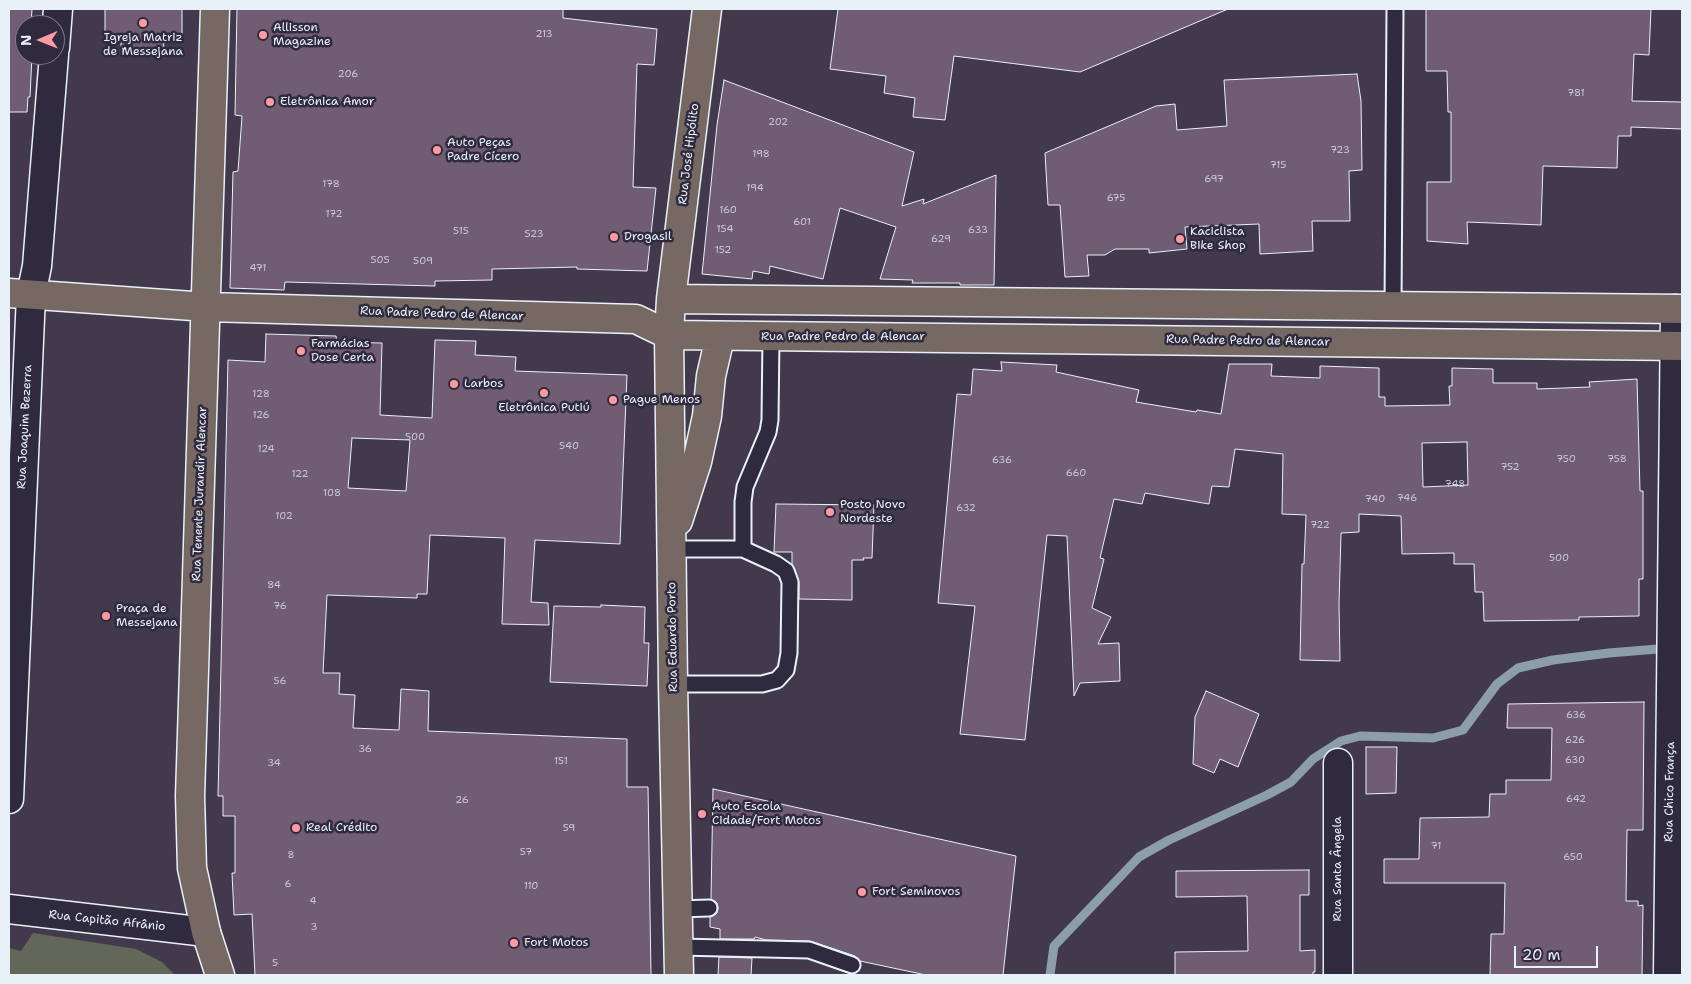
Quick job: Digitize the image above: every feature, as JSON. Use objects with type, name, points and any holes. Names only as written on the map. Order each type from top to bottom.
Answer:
[{"type":"main road","name":"Rua Tenente Jurandir Alencar","points":[[215,9],[190,796],[192,868],[206,932],[220,975]]},
{"type":"main road","name":"Rua José Hipólito","points":[[671,299],[707,9]]},
{"type":"main road","name":"Rua Padre Pedro de Alencar","points":[[20,294],[207,308],[636,320],[669,335],[1679,346]]},
{"type":"main road","points":[[671,299],[1679,309]]},
{"type":"main road","name":"Rua Eduardo Porto","points":[[671,299],[669,335],[673,684],[679,975]]},
{"type":"main road","points":[[916,337],[919,302]]},
{"type":"main road","points":[[672,545],[697,462],[707,416],[711,376],[720,336]]},
{"type":"street","name":"Rua Joaquim Bezerra","points":[[9,799],[20,294],[37,266],[53,65]]},
{"type":"street","name":"Rua Chico França","points":[[1668,975],[1672,640],[1679,309]]},
{"type":"street","name":"Rua Santa Ângela","points":[[1338,763],[1338,975]]},
{"type":"street","name":"Rua Capitão Afrânio","points":[[9,909],[206,932]]},
{"type":"lane","points":[[1393,306],[1395,9]]},
{"type":"lane","points":[[743,548],[743,502],[745,487],[768,432],[770,420],[770,337]]},
{"type":"lane","points":[[672,545],[743,548],[786,570],[790,582],[789,654],[786,670],[776,680],[762,684],[673,684]]},
{"type":"lane","points":[[679,909],[709,908]]},
{"type":"lane","points":[[679,947],[809,950],[852,964]]},
{"type":"green space","points":[[33,933],[136,949],[162,962],[175,975],[9,975],[9,948],[21,951]]},
{"type":"building","points":[[9,9],[32,9],[32,15],[15,15],[15,65],[32,65],[30,97],[28,97],[27,112],[9,112]]},
{"type":"building","name":"Igreja Matriz de Messejana","points":[[105,9],[182,9],[182,40],[164,40],[163,56],[121,55],[121,39],[105,38]]},
{"type":"building","points":[[237,9],[563,9],[563,18],[657,29],[654,65],[637,64],[633,187],[656,188],[647,271],[577,269],[577,267],[492,269],[492,280],[435,281],[435,286],[285,282],[284,290],[230,288],[233,172],[238,171],[242,116],[235,115]]},
{"type":"building","points":[[838,9],[1228,9],[1080,72],[954,56],[945,120],[913,117],[915,98],[884,93],[886,76],[830,69]]},
{"type":"building","points":[[1426,9],[1651,9],[1649,55],[1634,54],[1632,101],[1682,102],[1682,129],[1631,127],[1631,136],[1618,136],[1617,168],[1543,166],[1541,225],[1467,222],[1468,244],[1427,241],[1427,182],[1451,182],[1451,112],[1448,112],[1447,71],[1426,71]]},
{"type":"building","points":[[1357,74],[1361,101],[1362,170],[1349,171],[1350,221],[1312,221],[1313,251],[1260,254],[1259,224],[1185,227],[1187,249],[1149,253],[1149,249],[1115,249],[1105,255],[1087,255],[1089,276],[1065,277],[1060,205],[1048,205],[1045,153],[1156,106],[1175,104],[1177,130],[1227,126],[1224,80]]},
{"type":"building","points":[[724,80],[914,152],[902,206],[924,199],[923,204],[996,175],[994,285],[912,283],[913,280],[880,279],[896,227],[840,208],[823,279],[770,266],[769,274],[753,271],[752,279],[702,274],[717,125]]},
{"type":"building","points":[[266,334],[336,336],[337,342],[382,343],[380,415],[432,418],[435,340],[476,341],[475,355],[516,357],[515,371],[627,375],[620,544],[535,540],[531,602],[548,603],[549,625],[502,624],[505,538],[430,535],[427,594],[417,594],[417,598],[327,595],[323,673],[340,673],[339,694],[355,695],[353,728],[399,730],[401,689],[429,691],[428,731],[627,739],[627,787],[648,787],[651,975],[255,975],[252,914],[234,915],[232,873],[235,873],[235,816],[223,816],[223,796],[218,796],[228,360],[265,362]],"holes":[[[352,438],[410,440],[406,491],[348,488]]]},
{"type":"building","points":[[1001,362],[1057,365],[1056,372],[1139,390],[1136,402],[1196,412],[1197,410],[1221,414],[1229,364],[1272,364],[1271,376],[1320,378],[1320,366],[1379,368],[1379,397],[1385,397],[1385,406],[1450,405],[1449,386],[1452,386],[1452,368],[1493,369],[1493,383],[1537,383],[1537,389],[1590,387],[1589,382],[1637,379],[1640,491],[1643,491],[1643,579],[1639,579],[1639,616],[1579,617],[1579,620],[1484,621],[1483,592],[1475,592],[1474,564],[1454,564],[1454,553],[1402,554],[1401,516],[1359,514],[1359,532],[1341,533],[1340,661],[1300,660],[1302,564],[1304,564],[1306,515],[1282,514],[1283,454],[1235,449],[1229,487],[1212,486],[1209,504],[1145,493],[1142,504],[1114,499],[1100,558],[1104,559],[1092,608],[1111,617],[1098,644],[1119,643],[1120,681],[1080,683],[1074,696],[1067,536],[1047,535],[1025,740],[960,734],[975,606],[938,603],[957,394],[971,395],[973,369],[1002,371]],"holes":[[[1467,442],[1468,485],[1423,487],[1422,443]]]},
{"type":"building","points":[[776,504],[874,505],[872,558],[852,560],[852,600],[799,599],[799,582],[792,564],[792,552],[774,552]]},
{"type":"building","points":[[601,605],[645,607],[644,643],[649,643],[647,686],[550,682],[554,606],[601,607]]},
{"type":"building","points":[[1206,691],[1259,714],[1238,767],[1220,759],[1214,773],[1193,764],[1195,717]]},
{"type":"building","points":[[1644,702],[1643,830],[1627,830],[1626,901],[1638,901],[1638,906],[1643,905],[1642,975],[1490,975],[1491,934],[1504,934],[1505,883],[1384,883],[1384,859],[1419,859],[1420,818],[1489,817],[1490,794],[1506,794],[1506,780],[1551,780],[1552,728],[1507,728],[1508,704]]},
{"type":"building","points":[[1366,747],[1397,747],[1396,793],[1366,794]]},
{"type":"building","name":"Fort Seminovos","points":[[713,789],[1016,856],[1003,975],[926,975],[860,961],[855,956],[810,941],[766,940],[755,937],[754,939],[720,939],[720,929],[710,927],[710,917],[717,913],[718,908],[717,903],[711,899]]},
{"type":"building","points":[[1309,870],[1309,895],[1300,895],[1300,951],[1315,950],[1315,972],[1313,972],[1313,975],[1175,975],[1175,952],[1248,951],[1247,896],[1176,897],[1176,871]]},
{"type":"building","points":[[719,957],[752,958],[751,975],[718,975]]},
{"type":"waterway","points":[[1050,975],[1054,946],[1139,857],[1169,840],[1291,782],[1313,759],[1341,741],[1360,736],[1433,738],[1463,730],[1497,684],[1518,668],[1553,660],[1670,648]]},
{"type":"place","name":"Igreja Matriz de Messejana","points":[[143,23]]},
{"type":"place","name":"Allisson Magazine","points":[[263,35]]},
{"type":"place","name":"Eletrônica Amor","points":[[270,102]]},
{"type":"place","name":"Auto Peças Padre Cícero","points":[[437,150]]},
{"type":"place","name":"Drogasil","points":[[614,237]]},
{"type":"place","name":"Kaciclista Bike Shop","points":[[1180,239]]},
{"type":"place","name":"Farmácias Dose Certa","points":[[301,351]]},
{"type":"place","name":"Larbos","points":[[454,384]]},
{"type":"place","name":"Eletrônica Putiú","points":[[544,393]]},
{"type":"place","name":"Pague Menos","points":[[613,400]]},
{"type":"place","name":"Posto Novo Nordeste","points":[[830,512]]},
{"type":"place","name":"Praça de Messejana","points":[[106,616]]},
{"type":"place","name":"Auto Escola Cidade/Fort Motos","points":[[702,814]]},
{"type":"place","name":"Real Crédito","points":[[296,828]]},
{"type":"place","name":"Fort Seminovos","points":[[862,892]]},
{"type":"place","name":"Fort Motos","points":[[514,943]]}]
